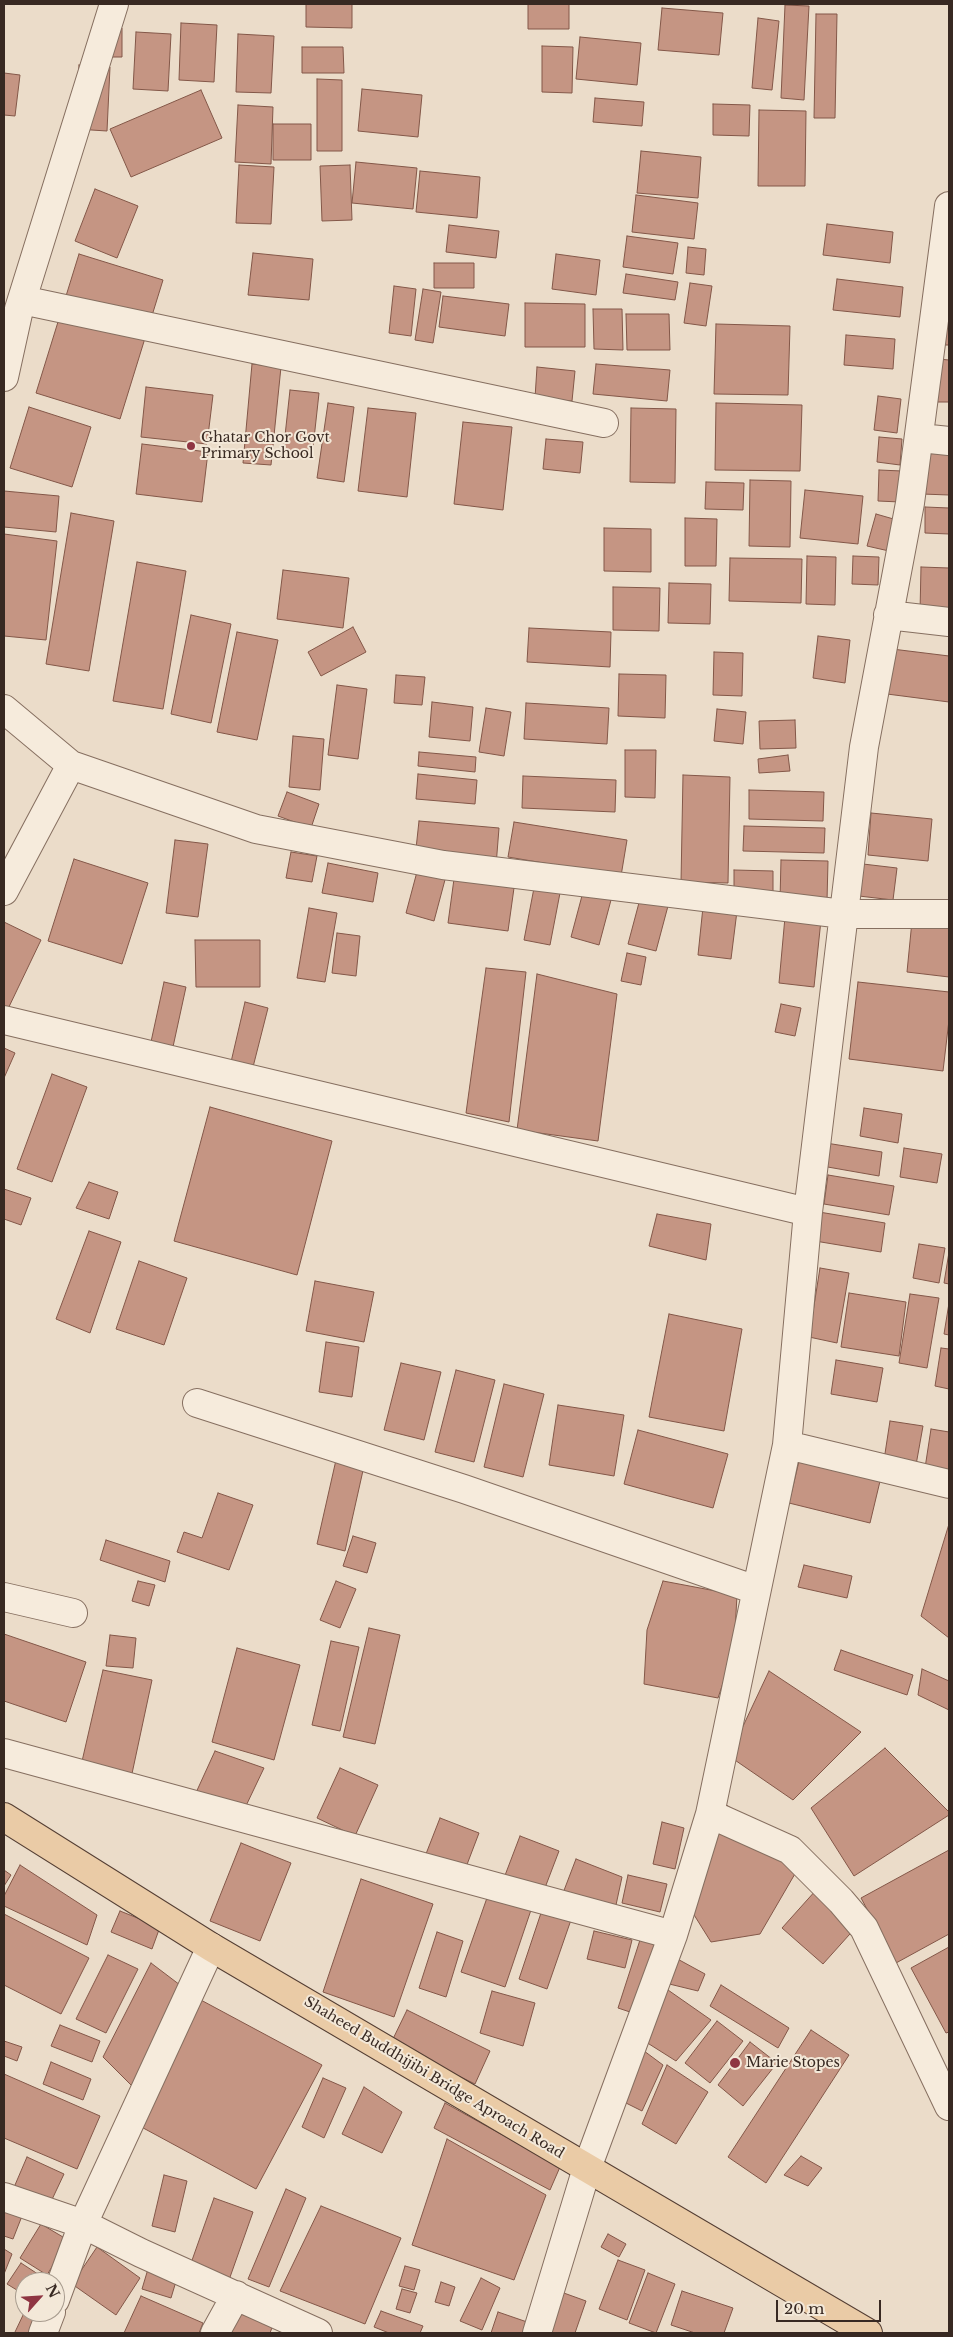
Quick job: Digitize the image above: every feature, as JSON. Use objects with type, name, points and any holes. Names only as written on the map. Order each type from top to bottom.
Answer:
[{"type":"main road","name":"Shaheed Buddhijibi Bridge Aproach Road","points":[[4,1817],[211,1947],[868,2333]]},
{"type":"street","points":[[4,377],[22,300],[114,4]]},
{"type":"street","points":[[537,2333],[587,2168],[673,1936],[710,1814],[787,1445],[808,1212],[864,747],[920,438],[949,206]]},
{"type":"street","points":[[22,300],[604,422]]},
{"type":"street","points":[[920,438],[949,441]]},
{"type":"street","points":[[888,615],[949,622]]},
{"type":"street","points":[[4,709],[72,765],[265,831],[443,865],[844,914],[949,914]]},
{"type":"street","points":[[4,891],[72,765]]},
{"type":"street","points":[[4,1020],[808,1212]]},
{"type":"street","points":[[197,1403],[464,1489],[756,1590]]},
{"type":"street","points":[[787,1445],[949,1484]]},
{"type":"street","points":[[4,1597],[73,1613]]},
{"type":"street","points":[[4,1753],[485,1890],[673,1936]]},
{"type":"street","points":[[710,1814],[790,1850],[841,1901],[864,1928],[949,2106]]},
{"type":"street","points":[[65,2273],[83,2224],[211,1947]]},
{"type":"street","points":[[4,2197],[83,2224],[141,2253],[318,2333]]},
{"type":"street","points":[[214,2333],[236,2295]]},
{"type":"building","points":[[306,4],[352,4],[352,28],[306,27]]},
{"type":"building","points":[[528,4],[569,4],[569,29],[528,29]]},
{"type":"building","points":[[785,5],[809,6],[804,100],[781,98]]},
{"type":"building","points":[[662,8],[723,13],[719,55],[658,50]]},
{"type":"building","points":[[816,14],[837,14],[835,118],[814,118]]},
{"type":"building","points":[[758,18],[779,21],[772,90],[752,88]]},
{"type":"building","points":[[181,23],[217,25],[214,82],[179,80]]},
{"type":"building","points":[[97,27],[122,28],[122,57],[97,57]]},
{"type":"building","points":[[136,32],[171,34],[168,91],[133,89]]},
{"type":"building","points":[[238,34],[274,36],[271,93],[236,92]]},
{"type":"building","points":[[580,37],[641,43],[637,85],[576,79]]},
{"type":"building","points":[[542,46],[573,47],[572,93],[542,92]]},
{"type":"building","points":[[302,47],[343,47],[344,73],[302,73]]},
{"type":"building","points":[[79,65],[110,67],[107,131],[76,129]]},
{"type":"building","points":[[4,73],[20,75],[15,116],[4,115]]},
{"type":"building","points":[[317,79],[342,80],[342,151],[317,151]]},
{"type":"building","points":[[362,89],[422,95],[418,137],[358,131]]},
{"type":"building","points":[[201,90],[222,138],[131,177],[110,129]]},
{"type":"building","points":[[595,98],[644,102],[642,126],[593,122]]},
{"type":"building","points":[[713,104],[750,105],[749,136],[713,135]]},
{"type":"building","points":[[238,105],[273,107],[271,164],[235,162]]},
{"type":"building","points":[[759,110],[806,111],[805,186],[758,186]]},
{"type":"building","points":[[273,124],[311,124],[311,160],[273,160]]},
{"type":"building","points":[[641,151],[701,157],[698,198],[637,193]]},
{"type":"building","points":[[356,162],[417,168],[413,209],[352,203]]},
{"type":"building","points":[[239,165],[274,167],[271,224],[236,223]]},
{"type":"building","points":[[350,165],[352,220],[322,221],[320,166]]},
{"type":"building","points":[[420,171],[480,177],[477,218],[416,212]]},
{"type":"building","points":[[95,189],[138,206],[117,258],[75,241]]},
{"type":"building","points":[[636,195],[698,203],[694,239],[632,232]]},
{"type":"building","points":[[827,224],[893,232],[890,263],[823,255]]},
{"type":"building","points":[[449,225],[499,231],[496,258],[446,252]]},
{"type":"building","points":[[627,236],[678,243],[673,274],[623,267]]},
{"type":"building","points":[[688,247],[706,249],[704,275],[686,273]]},
{"type":"building","points":[[253,253],[313,259],[309,300],[248,295]]},
{"type":"building","points":[[79,254],[163,280],[120,419],[36,393]]},
{"type":"building","points":[[556,254],[600,260],[596,295],[552,289]]},
{"type":"building","points":[[434,263],[474,263],[474,288],[434,288]]},
{"type":"building","points":[[626,274],[678,282],[675,300],[623,293]]},
{"type":"building","points":[[837,279],[903,287],[900,317],[833,310]]},
{"type":"building","points":[[690,283],[712,286],[706,326],[684,323]]},
{"type":"building","points":[[394,286],[416,289],[411,336],[389,333]]},
{"type":"building","points":[[423,289],[441,292],[433,343],[415,340]]},
{"type":"building","points":[[443,296],[509,304],[505,336],[439,327]]},
{"type":"building","points":[[949,302],[949,345],[940,345]]},
{"type":"building","points":[[525,303],[585,304],[585,347],[525,347]]},
{"type":"building","points":[[593,309],[622,309],[623,350],[594,349]]},
{"type":"building","points":[[626,314],[669,314],[670,350],[627,350]]},
{"type":"building","points":[[716,324],[790,326],[788,395],[714,394]]},
{"type":"building","points":[[846,335],[895,339],[893,369],[844,365]]},
{"type":"building","points":[[938,359],[949,360],[949,402],[937,402]]},
{"type":"building","points":[[252,364],[281,367],[271,465],[243,463]]},
{"type":"building","points":[[596,364],[670,370],[667,401],[593,394]]},
{"type":"building","points":[[537,367],[575,371],[572,401],[535,398]]},
{"type":"building","points":[[146,387],[213,395],[207,444],[141,437]]},
{"type":"building","points":[[290,390],[319,393],[312,457],[283,454]]},
{"type":"building","points":[[878,396],[901,399],[897,433],[874,430]]},
{"type":"building","points":[[328,403],[354,407],[344,482],[317,478]]},
{"type":"building","points":[[716,403],[802,405],[800,471],[715,470]]},
{"type":"building","points":[[29,407],[91,427],[72,487],[10,468]]},
{"type":"building","points":[[368,408],[416,413],[407,497],[358,491]]},
{"type":"building","points":[[631,408],[676,409],[675,483],[630,482]]},
{"type":"building","points":[[463,422],[512,427],[503,510],[454,504]]},
{"type":"building","points":[[879,437],[902,439],[900,465],[877,462]]},
{"type":"building","points":[[546,439],[583,442],[580,473],[543,469]]},
{"type":"building","points":[[142,444],[208,452],[202,502],[136,494]]},
{"type":"building","points":[[923,453],[949,454],[949,495],[922,494]]},
{"type":"building","points":[[879,470],[902,471],[900,502],[878,501]]},
{"type":"building","points":[[750,480],[791,481],[790,547],[749,546]]},
{"type":"building","points":[[706,482],[744,483],[743,510],[705,509]]},
{"type":"building","points":[[805,490],[863,496],[858,544],[800,538]]},
{"type":"building","points":[[4,491],[59,496],[56,532],[4,527]]},
{"type":"building","points":[[925,507],[949,508],[949,534],[925,533]]},
{"type":"building","points":[[71,513],[114,521],[89,671],[46,664]]},
{"type":"building","points":[[876,514],[897,520],[889,551],[867,546]]},
{"type":"building","points":[[685,518],[717,519],[716,566],[685,566]]},
{"type":"building","points":[[604,528],[651,529],[651,572],[604,571]]},
{"type":"building","points":[[4,534],[57,541],[46,640],[4,636]]},
{"type":"building","points":[[807,556],[836,557],[835,605],[806,604]]},
{"type":"building","points":[[853,556],[879,557],[878,585],[852,584]]},
{"type":"building","points":[[730,558],[802,559],[801,603],[729,601]]},
{"type":"building","points":[[137,562],[186,571],[163,709],[113,701]]},
{"type":"building","points":[[921,567],[949,568],[949,613],[920,612]]},
{"type":"building","points":[[283,570],[349,578],[343,628],[277,619]]},
{"type":"building","points":[[669,583],[711,584],[710,624],[668,623]]},
{"type":"building","points":[[613,587],[660,588],[659,631],[613,630]]},
{"type":"building","points":[[191,615],[231,624],[211,723],[171,714]]},
{"type":"building","points":[[353,627],[366,652],[321,676],[308,652]]},
{"type":"building","points":[[529,628],[611,632],[610,667],[527,662]]},
{"type":"building","points":[[237,632],[278,640],[257,740],[217,732]]},
{"type":"building","points":[[818,636],[850,640],[845,683],[813,678]]},
{"type":"building","points":[[892,649],[949,656],[949,702],[887,694]]},
{"type":"building","points":[[714,652],[743,653],[742,696],[713,695]]},
{"type":"building","points":[[619,674],[666,675],[665,718],[618,716]]},
{"type":"building","points":[[396,675],[425,677],[422,705],[394,703]]},
{"type":"building","points":[[337,685],[367,689],[358,759],[328,755]]},
{"type":"building","points":[[432,702],[473,707],[470,741],[429,737]]},
{"type":"building","points":[[526,703],[609,708],[607,744],[524,739]]},
{"type":"building","points":[[486,708],[511,712],[504,756],[479,752]]},
{"type":"building","points":[[717,709],[746,712],[743,744],[714,741]]},
{"type":"building","points":[[795,720],[796,748],[760,749],[759,721]]},
{"type":"building","points":[[293,736],[324,739],[320,790],[289,787]]},
{"type":"building","points":[[625,750],[656,750],[655,798],[625,797]]},
{"type":"building","points":[[419,752],[476,757],[475,772],[418,766]]},
{"type":"building","points":[[788,755],[790,771],[759,773],[758,759]]},
{"type":"building","points":[[418,774],[477,780],[475,804],[416,799]]},
{"type":"building","points":[[683,775],[730,777],[728,883],[681,882]]},
{"type":"building","points":[[523,776],[616,780],[615,812],[522,808]]},
{"type":"building","points":[[749,790],[824,792],[823,821],[749,819]]},
{"type":"building","points":[[287,792],[319,804],[311,828],[278,816]]},
{"type":"building","points":[[871,813],[932,819],[928,861],[868,855]]},
{"type":"building","points":[[419,821],[499,828],[496,866],[415,858]]},
{"type":"building","points":[[514,822],[627,840],[621,876],[508,857]]},
{"type":"building","points":[[744,826],[825,828],[824,853],[743,851]]},
{"type":"building","points":[[175,840],[208,844],[198,917],[166,913]]},
{"type":"building","points":[[291,852],[317,856],[312,882],[286,878]]},
{"type":"building","points":[[74,859],[148,883],[122,964],[48,941]]},
{"type":"building","points":[[781,860],[828,861],[827,901],[780,900]]},
{"type":"building","points":[[328,863],[378,873],[373,902],[322,893]]},
{"type":"building","points":[[863,864],[897,868],[893,900],[859,896]]},
{"type":"building","points":[[418,868],[446,876],[434,921],[406,913]]},
{"type":"building","points":[[734,870],[773,871],[773,896],[734,895]]},
{"type":"building","points":[[454,879],[514,888],[508,931],[448,923]]},
{"type":"building","points":[[534,888],[560,893],[550,945],[524,940]]},
{"type":"building","points":[[583,892],[611,900],[599,945],[571,937]]},
{"type":"building","points":[[640,899],[668,906],[656,951],[628,944]]},
{"type":"building","points":[[703,907],[737,911],[731,959],[698,955]]},
{"type":"building","points":[[309,908],[337,913],[325,982],[297,978]]},
{"type":"building","points":[[785,917],[821,920],[814,987],[779,983]]},
{"type":"building","points":[[912,921],[949,926],[949,977],[907,972]]},
{"type":"building","points":[[4,922],[41,940],[6,1013],[4,1011]]},
{"type":"building","points":[[337,933],[360,936],[356,976],[332,973]]},
{"type":"building","points":[[195,940],[260,940],[260,987],[196,987]]},
{"type":"building","points":[[627,953],[646,957],[641,985],[621,981]]},
{"type":"building","points":[[486,968],[526,972],[509,1122],[466,1113]]},
{"type":"building","points":[[537,974],[617,994],[598,1141],[517,1130]]},
{"type":"building","points":[[164,982],[186,987],[171,1056],[149,1051]]},
{"type":"building","points":[[858,982],[949,992],[949,1020],[943,1071],[849,1059]]},
{"type":"building","points":[[245,1002],[268,1008],[253,1067],[231,1062]]},
{"type":"building","points":[[781,1004],[801,1008],[795,1036],[775,1032]]},
{"type":"building","points":[[4,1048],[15,1053],[4,1078]]},
{"type":"building","points":[[52,1074],[87,1087],[52,1182],[17,1169]]},
{"type":"building","points":[[210,1107],[332,1141],[297,1275],[174,1241]]},
{"type":"building","points":[[864,1108],[902,1114],[898,1143],[860,1136]]},
{"type":"building","points":[[826,1143],[882,1152],[879,1176],[822,1166]]},
{"type":"building","points":[[904,1148],[942,1154],[937,1183],[900,1177]]},
{"type":"building","points":[[828,1175],[894,1186],[889,1215],[824,1204]]},
{"type":"building","points":[[89,1182],[118,1192],[109,1219],[76,1208]]},
{"type":"building","points":[[4,1189],[31,1198],[21,1225],[4,1219]]},
{"type":"building","points":[[819,1212],[885,1223],[881,1252],[815,1241]]},
{"type":"building","points":[[657,1214],[711,1224],[706,1260],[649,1246]]},
{"type":"building","points":[[89,1231],[121,1242],[90,1333],[56,1319]]},
{"type":"building","points":[[919,1244],[945,1248],[939,1283],[913,1278]]},
{"type":"building","points":[[949,1252],[949,1284],[944,1283]]},
{"type":"building","points":[[139,1261],[187,1278],[164,1345],[116,1329]]},
{"type":"building","points":[[820,1268],[849,1273],[837,1343],[809,1337]]},
{"type":"building","points":[[315,1281],[374,1292],[364,1342],[306,1331]]},
{"type":"building","points":[[849,1293],[906,1302],[899,1356],[841,1347]]},
{"type":"building","points":[[910,1294],[939,1298],[927,1368],[899,1363]]},
{"type":"building","points":[[949,1303],[949,1335],[944,1334]]},
{"type":"building","points":[[669,1314],[742,1329],[724,1431],[649,1417]]},
{"type":"building","points":[[326,1342],[359,1347],[352,1397],[319,1392]]},
{"type":"building","points":[[941,1348],[949,1349],[949,1389],[935,1386]]},
{"type":"building","points":[[836,1360],[883,1368],[877,1402],[831,1394]]},
{"type":"building","points":[[401,1363],[441,1372],[424,1440],[384,1430]]},
{"type":"building","points":[[456,1370],[495,1380],[474,1462],[435,1452]]},
{"type":"building","points":[[504,1384],[544,1394],[523,1477],[484,1467]]},
{"type":"building","points":[[558,1405],[624,1415],[614,1476],[549,1465]]},
{"type":"building","points":[[890,1421],[923,1426],[916,1465],[884,1460]]},
{"type":"building","points":[[931,1429],[949,1432],[949,1472],[925,1468]]},
{"type":"building","points":[[638,1430],[728,1454],[713,1508],[624,1484]]},
{"type":"building","points":[[800,1457],[881,1477],[870,1523],[789,1503]]},
{"type":"building","points":[[336,1460],[364,1466],[345,1551],[317,1544]]},
{"type":"building","points":[[218,1493],[253,1505],[229,1570],[177,1552],[184,1532],[202,1538]]},
{"type":"building","points":[[949,1524],[949,1638],[921,1616]]},
{"type":"building","points":[[353,1536],[376,1543],[367,1573],[343,1566]]},
{"type":"building","points":[[106,1540],[170,1561],[165,1582],[100,1560]]},
{"type":"building","points":[[804,1565],[852,1576],[847,1598],[798,1587]]},
{"type":"building","points":[[138,1581],[155,1585],[149,1606],[132,1601]]},
{"type":"building","points":[[336,1581],[356,1589],[340,1628],[320,1620]]},
{"type":"building","points":[[663,1581],[737,1595],[734,1650],[718,1698],[644,1684],[647,1630]]},
{"type":"building","points":[[369,1628],[400,1635],[375,1744],[343,1737]]},
{"type":"building","points":[[4,1634],[86,1662],[66,1722],[4,1701]]},
{"type":"building","points":[[110,1635],[136,1638],[133,1668],[106,1666]]},
{"type":"building","points":[[331,1641],[359,1647],[340,1731],[312,1725]]},
{"type":"building","points":[[237,1648],[300,1665],[274,1760],[212,1742]]},
{"type":"building","points":[[841,1650],[913,1675],[907,1695],[834,1670]]},
{"type":"building","points":[[922,1669],[949,1681],[949,1710],[918,1695]]},
{"type":"building","points":[[103,1670],[152,1680],[130,1783],[80,1770]]},
{"type":"building","points":[[769,1671],[861,1732],[793,1800],[729,1756]]},
{"type":"building","points":[[885,1748],[949,1812],[949,1815],[854,1876],[811,1808]]},
{"type":"building","points":[[215,1751],[264,1768],[244,1810],[194,1797]]},
{"type":"building","points":[[340,1768],[378,1785],[355,1836],[317,1818]]},
{"type":"building","points":[[721,1801],[803,1860],[760,1934],[711,1942],[686,1902]]},
{"type":"building","points":[[440,1818],[479,1833],[463,1875],[424,1859]]},
{"type":"building","points":[[662,1822],[684,1828],[675,1869],[653,1864]]},
{"type":"building","points":[[520,1836],[559,1851],[543,1893],[504,1878]]},
{"type":"building","points":[[241,1843],[291,1863],[260,1941],[210,1921]]},
{"type":"building","points":[[949,1850],[949,1934],[896,1963],[861,1898]]},
{"type":"building","points":[[576,1859],[622,1877],[616,1905],[563,1893]]},
{"type":"building","points":[[20,1865],[97,1915],[87,1945],[4,1906],[4,1896]]},
{"type":"building","points":[[4,1870],[11,1875],[4,1886]]},
{"type":"building","points":[[628,1875],[667,1884],[660,1912],[622,1903]]},
{"type":"building","points":[[361,1879],[433,1904],[394,2017],[323,1992]]},
{"type":"building","points":[[817,1889],[858,1925],[823,1964],[782,1928]]},
{"type":"building","points":[[488,1895],[531,1910],[505,1987],[461,1972]]},
{"type":"building","points":[[543,1907],[572,1917],[547,1989],[519,1979]]},
{"type":"building","points":[[120,1911],[160,1927],[152,1949],[111,1932]]},
{"type":"building","points":[[4,1914],[89,1958],[61,2014],[4,1985]]},
{"type":"building","points":[[594,1931],[632,1940],[625,1968],[587,1959]]},
{"type":"building","points":[[437,1932],[463,1941],[446,1997],[419,1988]]},
{"type":"building","points":[[640,1940],[660,1946],[636,2014],[618,2008]]},
{"type":"building","points":[[949,1947],[949,2032],[946,2033],[911,1968]]},
{"type":"building","points":[[108,1955],[138,1969],[106,2033],[76,2019]]},
{"type":"building","points":[[672,1956],[705,1974],[698,1991],[657,1981]]},
{"type":"building","points":[[151,1963],[180,1985],[133,2087],[103,2057]]},
{"type":"building","points":[[721,1985],[789,2028],[778,2048],[710,2006]]},
{"type":"building","points":[[668,1990],[711,2020],[676,2061],[638,2037]]},
{"type":"building","points":[[492,1991],[535,2003],[523,2046],[480,2033]]},
{"type":"building","points":[[199,1999],[322,2065],[256,2189],[134,2123]]},
{"type":"building","points":[[407,2010],[490,2051],[475,2084],[391,2043]]},
{"type":"building","points":[[717,2021],[743,2041],[710,2083],[685,2063]]},
{"type":"building","points":[[60,2025],[100,2041],[92,2062],[51,2046]]},
{"type":"building","points":[[811,2030],[849,2055],[766,2183],[728,2157]]},
{"type":"building","points":[[4,2041],[22,2047],[17,2061],[4,2056]]},
{"type":"building","points":[[750,2042],[777,2063],[743,2106],[718,2085]]},
{"type":"building","points":[[636,2045],[663,2065],[642,2111],[614,2097]]},
{"type":"building","points":[[51,2062],[91,2079],[83,2100],[43,2084]]},
{"type":"building","points":[[667,2065],[708,2092],[676,2144],[642,2124]]},
{"type":"building","points":[[4,2074],[100,2116],[77,2169],[4,2138]]},
{"type":"building","points":[[323,2078],[346,2088],[324,2138],[302,2127]]},
{"type":"building","points":[[364,2087],[402,2112],[382,2153],[342,2134]]},
{"type":"building","points":[[445,2103],[560,2167],[550,2190],[434,2128]]},
{"type":"building","points":[[447,2139],[546,2195],[514,2280],[412,2245]]},
{"type":"building","points":[[801,2156],[822,2168],[808,2186],[784,2175]]},
{"type":"building","points":[[27,2157],[64,2174],[48,2208],[12,2192]]},
{"type":"building","points":[[164,2175],[187,2181],[175,2232],[152,2226]]},
{"type":"building","points":[[286,2189],[306,2198],[269,2287],[248,2279]]},
{"type":"building","points":[[214,2198],[253,2212],[229,2280],[190,2266]]},
{"type":"building","points":[[321,2206],[401,2238],[365,2324],[280,2291]]},
{"type":"building","points":[[4,2209],[22,2216],[13,2239],[4,2236]]},
{"type":"building","points":[[41,2224],[68,2240],[49,2272],[42,2272],[20,2258]]},
{"type":"building","points":[[608,2234],[626,2244],[619,2257],[601,2247]]},
{"type":"building","points":[[97,2247],[140,2278],[116,2315],[72,2284]]},
{"type":"building","points":[[4,2249],[12,2254],[4,2274]]},
{"type":"building","points":[[618,2260],[645,2270],[627,2320],[599,2309]]},
{"type":"building","points":[[21,2263],[35,2272],[15,2272]]},
{"type":"building","points":[[405,2266],[420,2270],[414,2290],[399,2286]]},
{"type":"building","points":[[148,2269],[177,2278],[171,2298],[142,2289]]},
{"type":"building","points":[[15,2272],[15,2289],[7,2284]]},
{"type":"building","points":[[648,2273],[675,2284],[656,2333],[629,2323]]},
{"type":"building","points":[[481,2278],[500,2288],[482,2330],[460,2321]]},
{"type":"building","points":[[441,2282],[455,2287],[449,2306],[435,2302]]},
{"type":"building","points":[[402,2289],[417,2293],[410,2313],[396,2309]]},
{"type":"building","points":[[682,2291],[733,2308],[724,2333],[695,2333],[671,2325]]},
{"type":"building","points":[[561,2292],[586,2301],[575,2333],[547,2333]]},
{"type":"building","points":[[141,2296],[203,2323],[199,2333],[124,2333]]},
{"type":"building","points":[[381,2311],[423,2326],[420,2333],[389,2333],[374,2327]]},
{"type":"building","points":[[235,2312],[273,2325],[270,2333],[227,2333]]},
{"type":"building","points":[[498,2312],[530,2323],[526,2333],[491,2333]]},
{"type":"building","points":[[20,2322],[36,2322],[31,2333],[15,2332]]},
{"type":"place","name":"Ghatar Chor Govt Primary School","points":[[191,446]]},
{"type":"place","name":"Marie Stopes","points":[[735,2063]]}]
